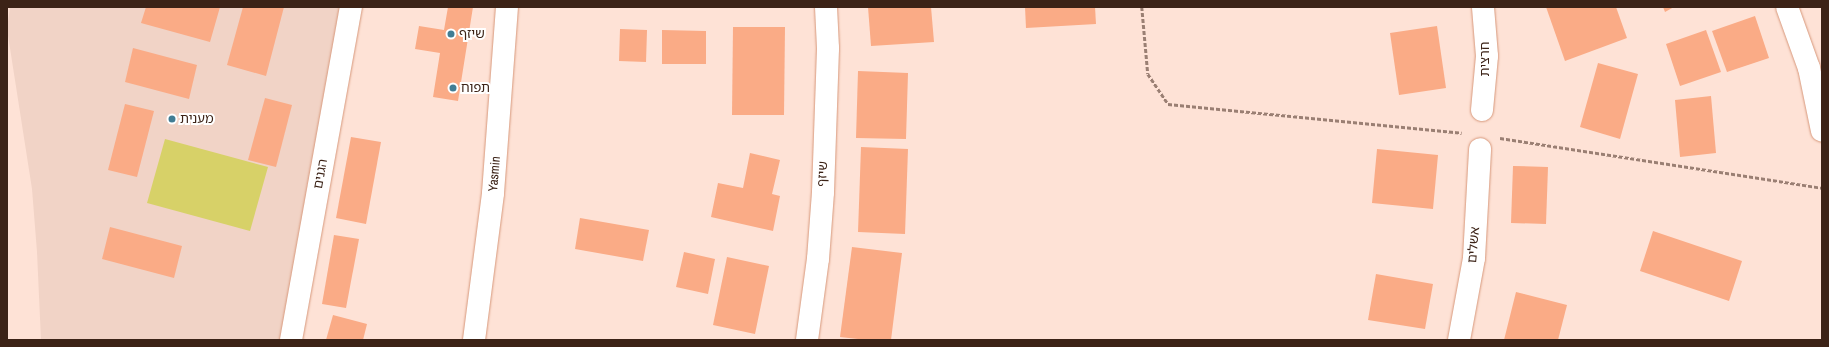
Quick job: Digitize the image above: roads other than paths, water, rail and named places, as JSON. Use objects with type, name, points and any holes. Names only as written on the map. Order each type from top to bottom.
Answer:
[{"type":"street","name":"הגנים","points":[[290,340],[351,7]]},
{"type":"street","name":"Yasmin","points":[[474,340],[493,193],[507,7]]},
{"type":"street","name":"שיזף","points":[[807,340],[818,259],[823,192],[828,48],[826,7]]},
{"type":"street","name":"חרצית","points":[[1482,7],[1488,56],[1482,110]]},
{"type":"street","points":[[1788,7],[1809,68],[1822,131]]},
{"type":"street","name":"אשלים","points":[[1459,340],[1474,258],[1488,144]]},
{"type":"place","name":"שיזף","points":[[451,34]]},
{"type":"place","name":"תפוח","points":[[453,88]]},
{"type":"place","name":"מענית","points":[[172,119]]}]
